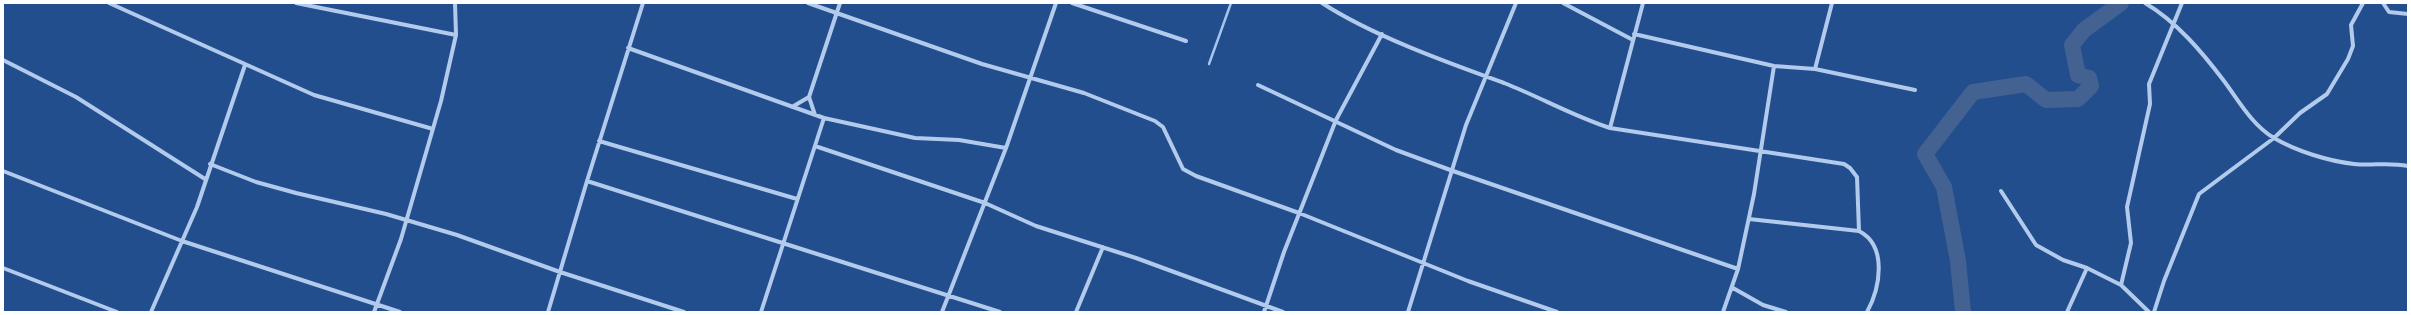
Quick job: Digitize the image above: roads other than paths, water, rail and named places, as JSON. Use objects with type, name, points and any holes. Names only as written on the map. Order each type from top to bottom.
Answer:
[{"type":"street","points":[[109,3],[314,95],[433,130]]},
{"type":"street","points":[[296,3],[456,35]]},
{"type":"street","points":[[374,312],[407,220],[433,130],[456,35],[455,3]]},
{"type":"street","points":[[548,312],[599,141],[643,3]]},
{"type":"street","points":[[808,3],[982,64],[1084,93],[1155,121],[1163,127],[1183,169],[1196,176],[1299,213],[1424,264],[1557,312]]},
{"type":"street","points":[[815,115],[809,97],[840,3]]},
{"type":"street","points":[[942,312],[1006,148],[1056,3]]},
{"type":"street","points":[[1074,3],[1186,41]]},
{"type":"street","points":[[1322,3],[1382,34],[1484,77],[1505,84],[1572,115],[1610,128],[1844,164],[1850,168],[1857,177],[1859,231]]},
{"type":"street","points":[[1408,312],[1452,171],[1484,77],[1516,3]]},
{"type":"street","points":[[1563,3],[1632,40]]},
{"type":"street","points":[[1610,128],[1643,3]]},
{"type":"street","points":[[1815,69],[1832,3]]},
{"type":"street","points":[[2145,3],[2173,23],[2220,75],[2261,129],[2274,138],[2332,160],[2355,164],[2380,162],[2408,166]]},
{"type":"street","points":[[2121,285],[2131,243],[2127,207],[2150,104],[2148,84],[2182,3]]},
{"type":"street","points":[[2154,312],[2164,281],[2202,190],[2229,173],[2274,138],[2300,113],[2327,94],[2348,59],[2353,46],[2351,25],[2363,3]]},
{"type":"street","points":[[2383,3],[2389,12],[2408,14]]},
{"type":"street","points":[[1264,312],[1299,213],[1336,120],[1382,34]]},
{"type":"street","points":[[1634,34],[1774,66],[1815,69],[1915,90]]},
{"type":"street","points":[[628,48],[792,108],[824,118],[914,138],[959,140],[1006,148]]},
{"type":"street","points":[[3,60],[76,97],[205,179]]},
{"type":"street","points":[[151,312],[197,207],[210,164],[245,65]]},
{"type":"street","points":[[1723,312],[1733,288],[1749,219],[1774,66]]},
{"type":"street","points":[[1258,84],[1396,150],[1452,171],[1738,270]]},
{"type":"street","points":[[792,108],[809,97]]},
{"type":"street","points":[[761,312],[824,118]]},
{"type":"street","points":[[599,141],[797,200]]},
{"type":"street","points":[[815,146],[985,203],[1036,226],[1103,247],[1283,312]]},
{"type":"street","points":[[210,164],[296,194],[407,220],[457,235],[560,272],[684,312]]},
{"type":"street","points":[[3,171],[182,241],[377,303],[400,312]]},
{"type":"street","points":[[587,181],[1000,312]]},
{"type":"street","points":[[2001,191],[2036,245],[2063,260],[2087,268],[2121,285],[2149,312]]},
{"type":"street","points":[[1749,219],[1859,231],[1867,235],[1878,260],[1878,288],[1867,312]]},
{"type":"street","points":[[1076,312],[1103,247]]},
{"type":"street","points":[[3,268],[117,312]]},
{"type":"street","points":[[2066,312],[2087,268]]},
{"type":"street","points":[[1733,288],[1763,305],[1786,312]]},
{"type":"waterway","points":[[1209,64],[1231,3]]},
{"type":"waterway","points":[[1963,312],[1958,261],[1944,187],[1925,154],[1973,92],[2026,84],[2046,100],[2078,99],[2091,86],[2089,78],[2078,75],[2072,45],[2084,30],[2121,3]]}]
